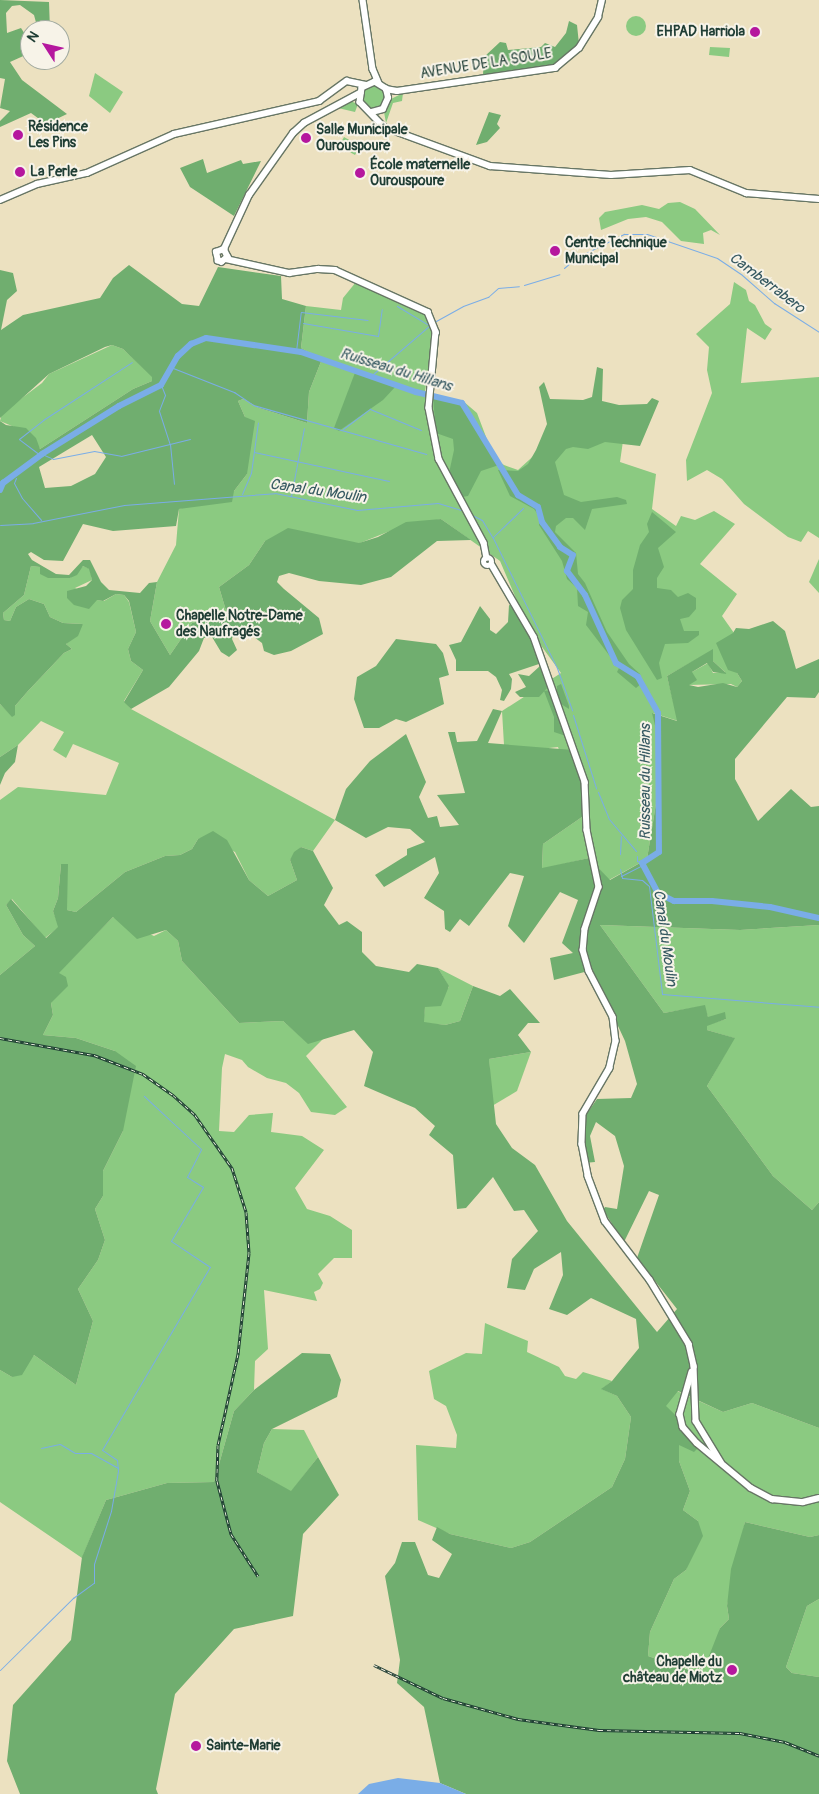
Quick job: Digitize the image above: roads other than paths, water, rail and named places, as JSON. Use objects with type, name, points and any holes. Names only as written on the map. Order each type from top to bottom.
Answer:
[{"type":"street","points":[[363,0],[373,69],[379,84],[386,89],[388,98]]},
{"type":"street","name":"AVENUE DE LA SOULE","points":[[386,89],[397,91],[539,72],[560,65],[585,40],[598,17],[602,0]]},
{"type":"street","points":[[224,249],[249,195],[293,133],[304,123],[360,93],[368,84],[373,69]]},
{"type":"street","points":[[0,200],[37,184],[87,173],[124,154],[174,134],[312,103],[332,95],[347,81],[379,84]]},
{"type":"street","points":[[355,83],[360,93],[360,102]]},
{"type":"street","points":[[381,122],[383,109],[388,98],[397,91]]},
{"type":"street","points":[[351,98],[360,102],[394,132],[490,166],[611,175],[690,170],[746,193],[819,200]]},
{"type":"street","points":[[372,112],[383,109]]},
{"type":"street","points":[[224,249],[218,250],[215,257],[220,262],[228,260],[289,273],[318,269],[335,270],[420,307],[434,322],[436,338],[428,400],[439,459],[484,543],[487,558],[484,564],[492,565],[534,636],[585,782],[587,830],[599,887],[585,929],[583,950],[588,971],[613,1017],[616,1041],[610,1068],[583,1114],[582,1138],[586,1171],[605,1221],[650,1280],[686,1338],[694,1366],[693,1413],[705,1440],[721,1462]]},
{"type":"street","points":[[224,249],[227,252],[228,260]]},
{"type":"street","points":[[694,1366],[680,1414],[687,1432],[751,1488],[772,1499],[803,1502],[819,1498]]},
{"type":"street","points":[[682,1402],[693,1406]]},
{"type":"street","points":[[680,1414],[693,1413]]},
{"type":"water","points":[[398,1778],[440,1783],[466,1794],[358,1794],[369,1784]]},
{"type":"waterway","name":"Camberrabero","points":[[564,268],[576,258],[624,234],[647,234],[717,258],[742,275],[774,303],[819,332]]},
{"type":"waterway","points":[[524,285],[559,274]]},
{"type":"waterway","points":[[436,321],[463,306],[488,297],[498,288],[519,286]]},
{"type":"waterway","points":[[397,306],[429,325]]},
{"type":"waterway","points":[[303,323],[378,336],[382,309]]},
{"type":"waterway","points":[[296,351],[301,312],[368,320]]},
{"type":"waterway","points":[[372,375],[431,324]]},
{"type":"waterway","name":"Ruisseau du Hillans","points":[[0,490],[3,483],[42,454],[119,406],[161,385],[178,356],[191,344],[206,338],[301,352],[416,392],[462,403],[518,495],[538,507],[542,522],[560,547],[573,555],[567,571],[585,595],[616,663],[638,677],[658,713],[659,852],[642,863],[658,893],[674,901],[712,901],[770,907],[819,918]]},
{"type":"waterway","points":[[40,455],[19,439],[43,420],[132,362]]},
{"type":"waterway","points":[[173,368],[234,392],[253,405],[426,454]]},
{"type":"waterway","points":[[161,385],[165,395],[159,411],[170,444],[174,484]]},
{"type":"waterway","points":[[343,429],[370,409],[421,430]]},
{"type":"waterway","points":[[242,494],[251,473],[258,422]]},
{"type":"waterway","points":[[291,496],[304,428]]},
{"type":"waterway","points":[[42,454],[53,459],[94,451],[121,456],[190,439]]},
{"type":"waterway","points":[[254,452],[389,481]]},
{"type":"waterway","points":[[16,478],[14,483],[22,498],[41,520]]},
{"type":"waterway","name":"Canal du Moulin","points":[[0,525],[33,523],[124,505],[275,493],[357,510],[438,503],[464,511]]},
{"type":"waterway","points":[[493,537],[523,508]]},
{"type":"waterway","name":"Canal du Moulin","points":[[472,515],[482,520],[493,538],[557,668],[572,710]]},
{"type":"waterway","name":"Canal du Moulin","points":[[573,715],[596,788]]},
{"type":"waterway","name":"Canal du Moulin","points":[[598,792],[609,819],[636,851]]},
{"type":"waterway","name":"Canal du Moulin","points":[[620,854],[621,836]]},
{"type":"waterway","points":[[637,856],[637,861],[642,863]]},
{"type":"waterway","points":[[621,876],[643,865]]},
{"type":"waterway","name":"Canal du Moulin","points":[[620,869],[622,878],[642,880],[649,886],[662,994],[819,1007]]},
{"type":"waterway","points":[[0,1670],[73,1598],[94,1583],[94,1564],[111,1511],[118,1471],[117,1460],[102,1450],[210,1267],[171,1241],[203,1187],[187,1177],[201,1149],[144,1096]]},
{"type":"waterway","points":[[41,1448],[60,1444],[75,1453],[91,1453],[118,1468]]},
{"type":"railway","points":[[0,1038],[94,1055],[143,1074],[173,1095],[195,1115],[232,1168],[246,1212],[249,1253],[238,1354],[218,1445],[217,1481],[231,1534],[258,1576]]},
{"type":"railway","points":[[374,1665],[443,1698],[518,1719],[599,1730],[740,1733],[785,1742],[819,1756]]},
{"type":"place","name":"EHPAD Harriola","points":[[755,32]]},
{"type":"place","name":"Résidence Les Pins","points":[[18,135]]},
{"type":"place","name":"Salle Municipale Ourouspoure","points":[[306,138]]},
{"type":"place","name":"La Perle","points":[[20,172]]},
{"type":"place","name":"École maternelle Ourouspoure","points":[[360,173]]},
{"type":"place","name":"Centre Technique Municipal","points":[[555,251]]},
{"type":"place","name":"Chapelle Notre-Dame des Naufragés","points":[[166,624]]},
{"type":"place","name":"Chapelle du château de Miotz","points":[[732,1670]]},
{"type":"place","name":"Sainte-Marie","points":[[196,1746]]}]
